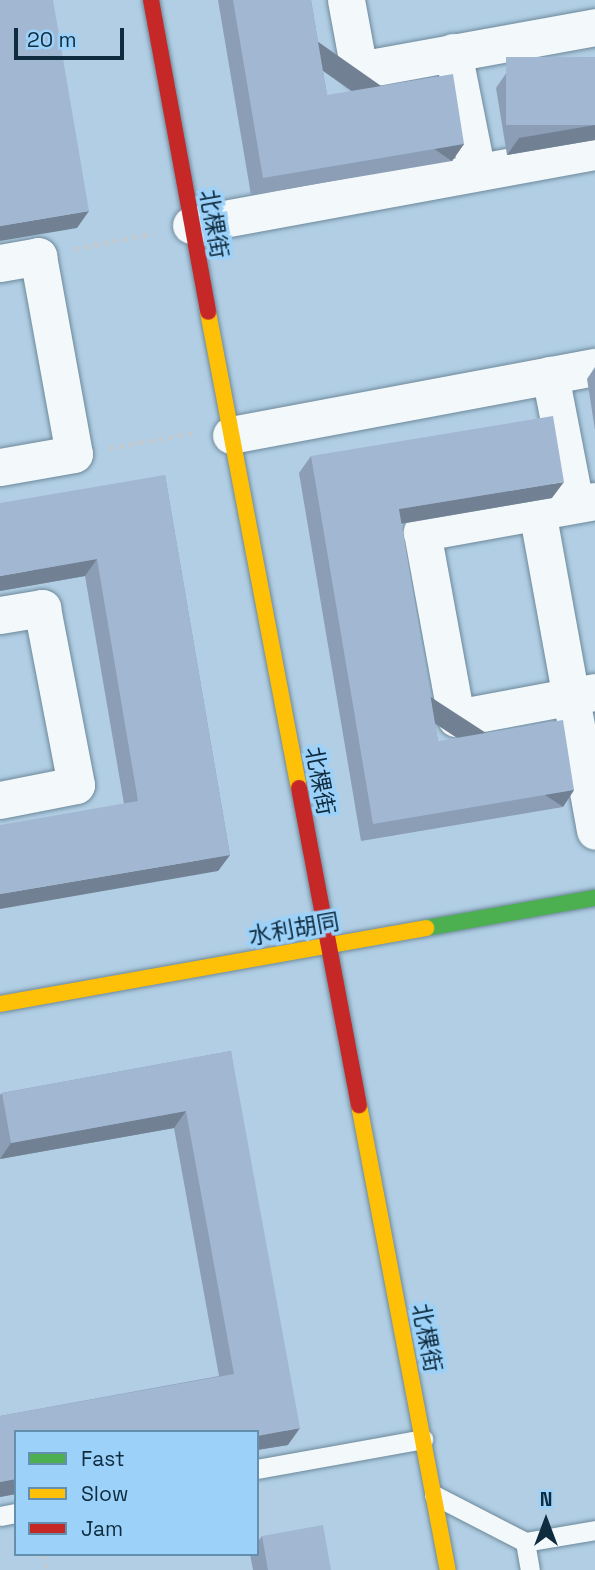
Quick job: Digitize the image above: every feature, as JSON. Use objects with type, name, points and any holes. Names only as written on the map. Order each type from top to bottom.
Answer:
[{"type":"street","name":"北棵街","points":[[151,0],[191,225],[448,1570]]},
{"type":"street","points":[[346,0],[359,70],[595,26]]},
{"type":"street","points":[[453,52],[477,172]]},
{"type":"street","points":[[191,225],[595,151]]},
{"type":"street","points":[[0,263],[38,256],[74,454],[0,467]]},
{"type":"street","points":[[230,431],[595,367]]},
{"type":"street","points":[[550,375],[585,503],[422,532],[456,718],[582,695]]},
{"type":"street","points":[[537,511],[582,695],[595,831]]},
{"type":"street","points":[[0,615],[42,608],[76,785],[0,800]]},
{"type":"street","name":"水利胡同","points":[[0,1004],[595,898]]},
{"type":"lane","points":[[259,1469],[423,1439]]},
{"type":"lane","points":[[434,1495],[525,1542],[595,1531]]},
{"type":"lane","points":[[525,1542],[530,1570]]},
{"type":"path","points":[[38,256],[191,225]]},
{"type":"path","points":[[74,454],[230,431]]},
{"type":"building","points":[[0,0],[53,0],[89,211],[0,226]]},
{"type":"building","points":[[233,0],[311,0],[327,95],[453,74],[464,144],[263,178]]},
{"type":"building","points":[[506,57],[595,57],[595,125],[506,125]]},
{"type":"building","points":[[553,416],[564,482],[399,509],[438,741],[563,720],[574,790],[373,824],[311,456]]},
{"type":"building","points":[[165,475],[230,855],[0,894],[0,825],[138,801],[97,559],[0,576],[0,503]]},
{"type":"building","points":[[231,1051],[300,1428],[259,1436],[259,1430],[14,1430],[14,1479],[0,1482],[0,1416],[234,1374],[186,1111],[11,1143],[2,1093]]},
{"type":"building","points":[[323,1525],[331,1570],[268,1570],[262,1536]]},
{"type":"traffic: fast","points":[[426,928],[595,898]]},
{"type":"traffic: slow","points":[[208,312],[299,788]]},
{"type":"traffic: slow","points":[[0,1004],[426,928]]},
{"type":"traffic: slow","points":[[359,1105],[448,1570]]},
{"type":"traffic: jam","points":[[151,0],[208,312]]},
{"type":"traffic: jam","points":[[299,788],[359,1105]]}]
